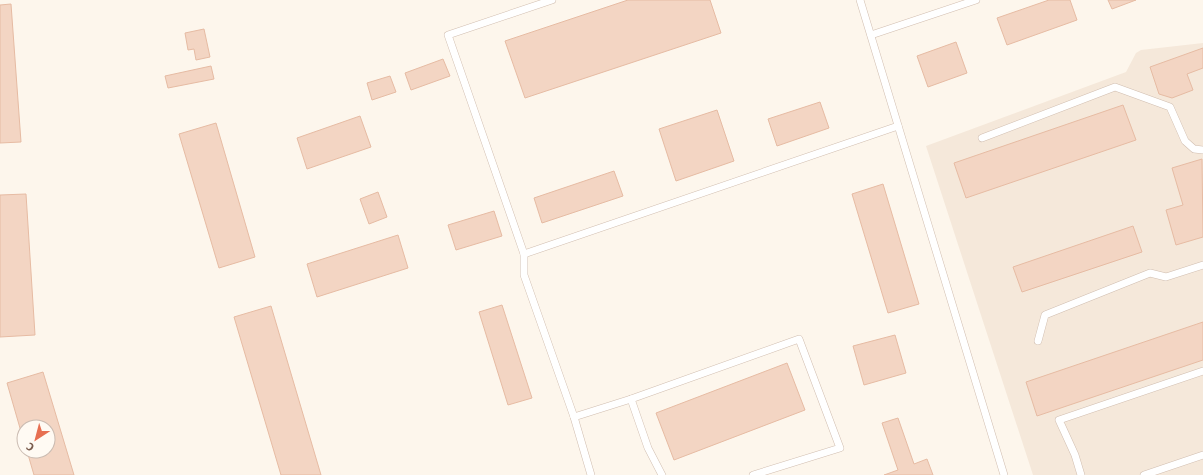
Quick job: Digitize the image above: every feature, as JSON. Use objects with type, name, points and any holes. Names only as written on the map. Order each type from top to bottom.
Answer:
[{"type":"lane","points":[[552,0],[448,35],[524,254],[524,275],[574,417],[591,475]]},
{"type":"lane","points":[[860,0],[1004,475]]},
{"type":"lane","points":[[871,35],[976,0]]},
{"type":"lane","points":[[982,138],[1115,87],[1170,107],[1186,141],[1194,149],[1203,150]]},
{"type":"lane","points":[[524,254],[898,126]]},
{"type":"lane","points":[[1038,341],[1045,315],[1150,274],[1166,277],[1203,265]]},
{"type":"lane","points":[[574,417],[631,399],[799,339],[840,448],[753,475]]},
{"type":"lane","points":[[1081,475],[1075,455],[1059,420],[1203,371]]},
{"type":"lane","points":[[631,399],[648,448],[662,475]]},
{"type":"lane","points":[[1144,475],[1203,455]]},
{"type":"shaded area","points":[[1203,43],[1203,475],[1033,475],[926,146],[1126,72],[1136,53],[1141,50]]},
{"type":"building","points":[[628,0],[710,0],[721,33],[525,98],[505,41]]},
{"type":"building","points":[[1049,0],[1070,0],[1077,20],[1007,45],[997,18]]},
{"type":"building","points":[[1108,0],[1136,0],[1112,9]]},
{"type":"building","points":[[11,4],[21,142],[0,143],[0,5]]},
{"type":"building","points":[[204,29],[210,57],[196,60],[194,49],[188,50],[185,33]]},
{"type":"building","points":[[956,42],[967,73],[928,87],[917,56]]},
{"type":"building","points":[[1203,48],[1203,68],[1187,74],[1193,90],[1172,98],[1159,94],[1150,67]]},
{"type":"building","points":[[443,59],[450,76],[411,90],[405,73]]},
{"type":"building","points":[[211,66],[214,79],[168,88],[165,76]]},
{"type":"building","points":[[390,76],[396,92],[372,100],[367,83]]},
{"type":"building","points":[[820,102],[829,128],[777,146],[768,119]]},
{"type":"building","points":[[1123,105],[1136,140],[966,198],[954,163]]},
{"type":"building","points":[[717,110],[734,161],[676,181],[659,129]]},
{"type":"building","points":[[360,116],[371,147],[307,169],[297,138]]},
{"type":"building","points":[[216,123],[255,257],[219,268],[179,134]]},
{"type":"building","points":[[1202,159],[1203,237],[1176,245],[1166,210],[1183,205],[1172,168]]},
{"type":"building","points":[[614,171],[623,196],[542,223],[534,198]]},
{"type":"building","points":[[883,184],[919,304],[888,313],[852,194]]},
{"type":"building","points":[[378,192],[387,217],[369,224],[360,199]]},
{"type":"building","points":[[26,194],[35,335],[0,337],[0,195]]},
{"type":"building","points":[[494,211],[502,236],[456,250],[448,225]]},
{"type":"building","points":[[1133,226],[1142,252],[1022,292],[1013,267]]},
{"type":"building","points":[[398,235],[408,268],[317,297],[307,264]]},
{"type":"building","points":[[502,305],[532,398],[508,405],[479,312]]},
{"type":"building","points":[[271,306],[321,475],[281,475],[234,317]]},
{"type":"building","points":[[1203,322],[1203,360],[1037,416],[1026,382]]},
{"type":"building","points":[[895,335],[906,373],[864,385],[853,346]]},
{"type":"building","points":[[787,363],[805,410],[674,460],[656,413]]},
{"type":"building","points":[[43,372],[74,475],[34,475],[29,459],[56,459],[56,419],[17,419],[7,383]]},
{"type":"building","points":[[898,418],[914,464],[927,459],[933,475],[884,475],[898,470],[882,423]]}]
